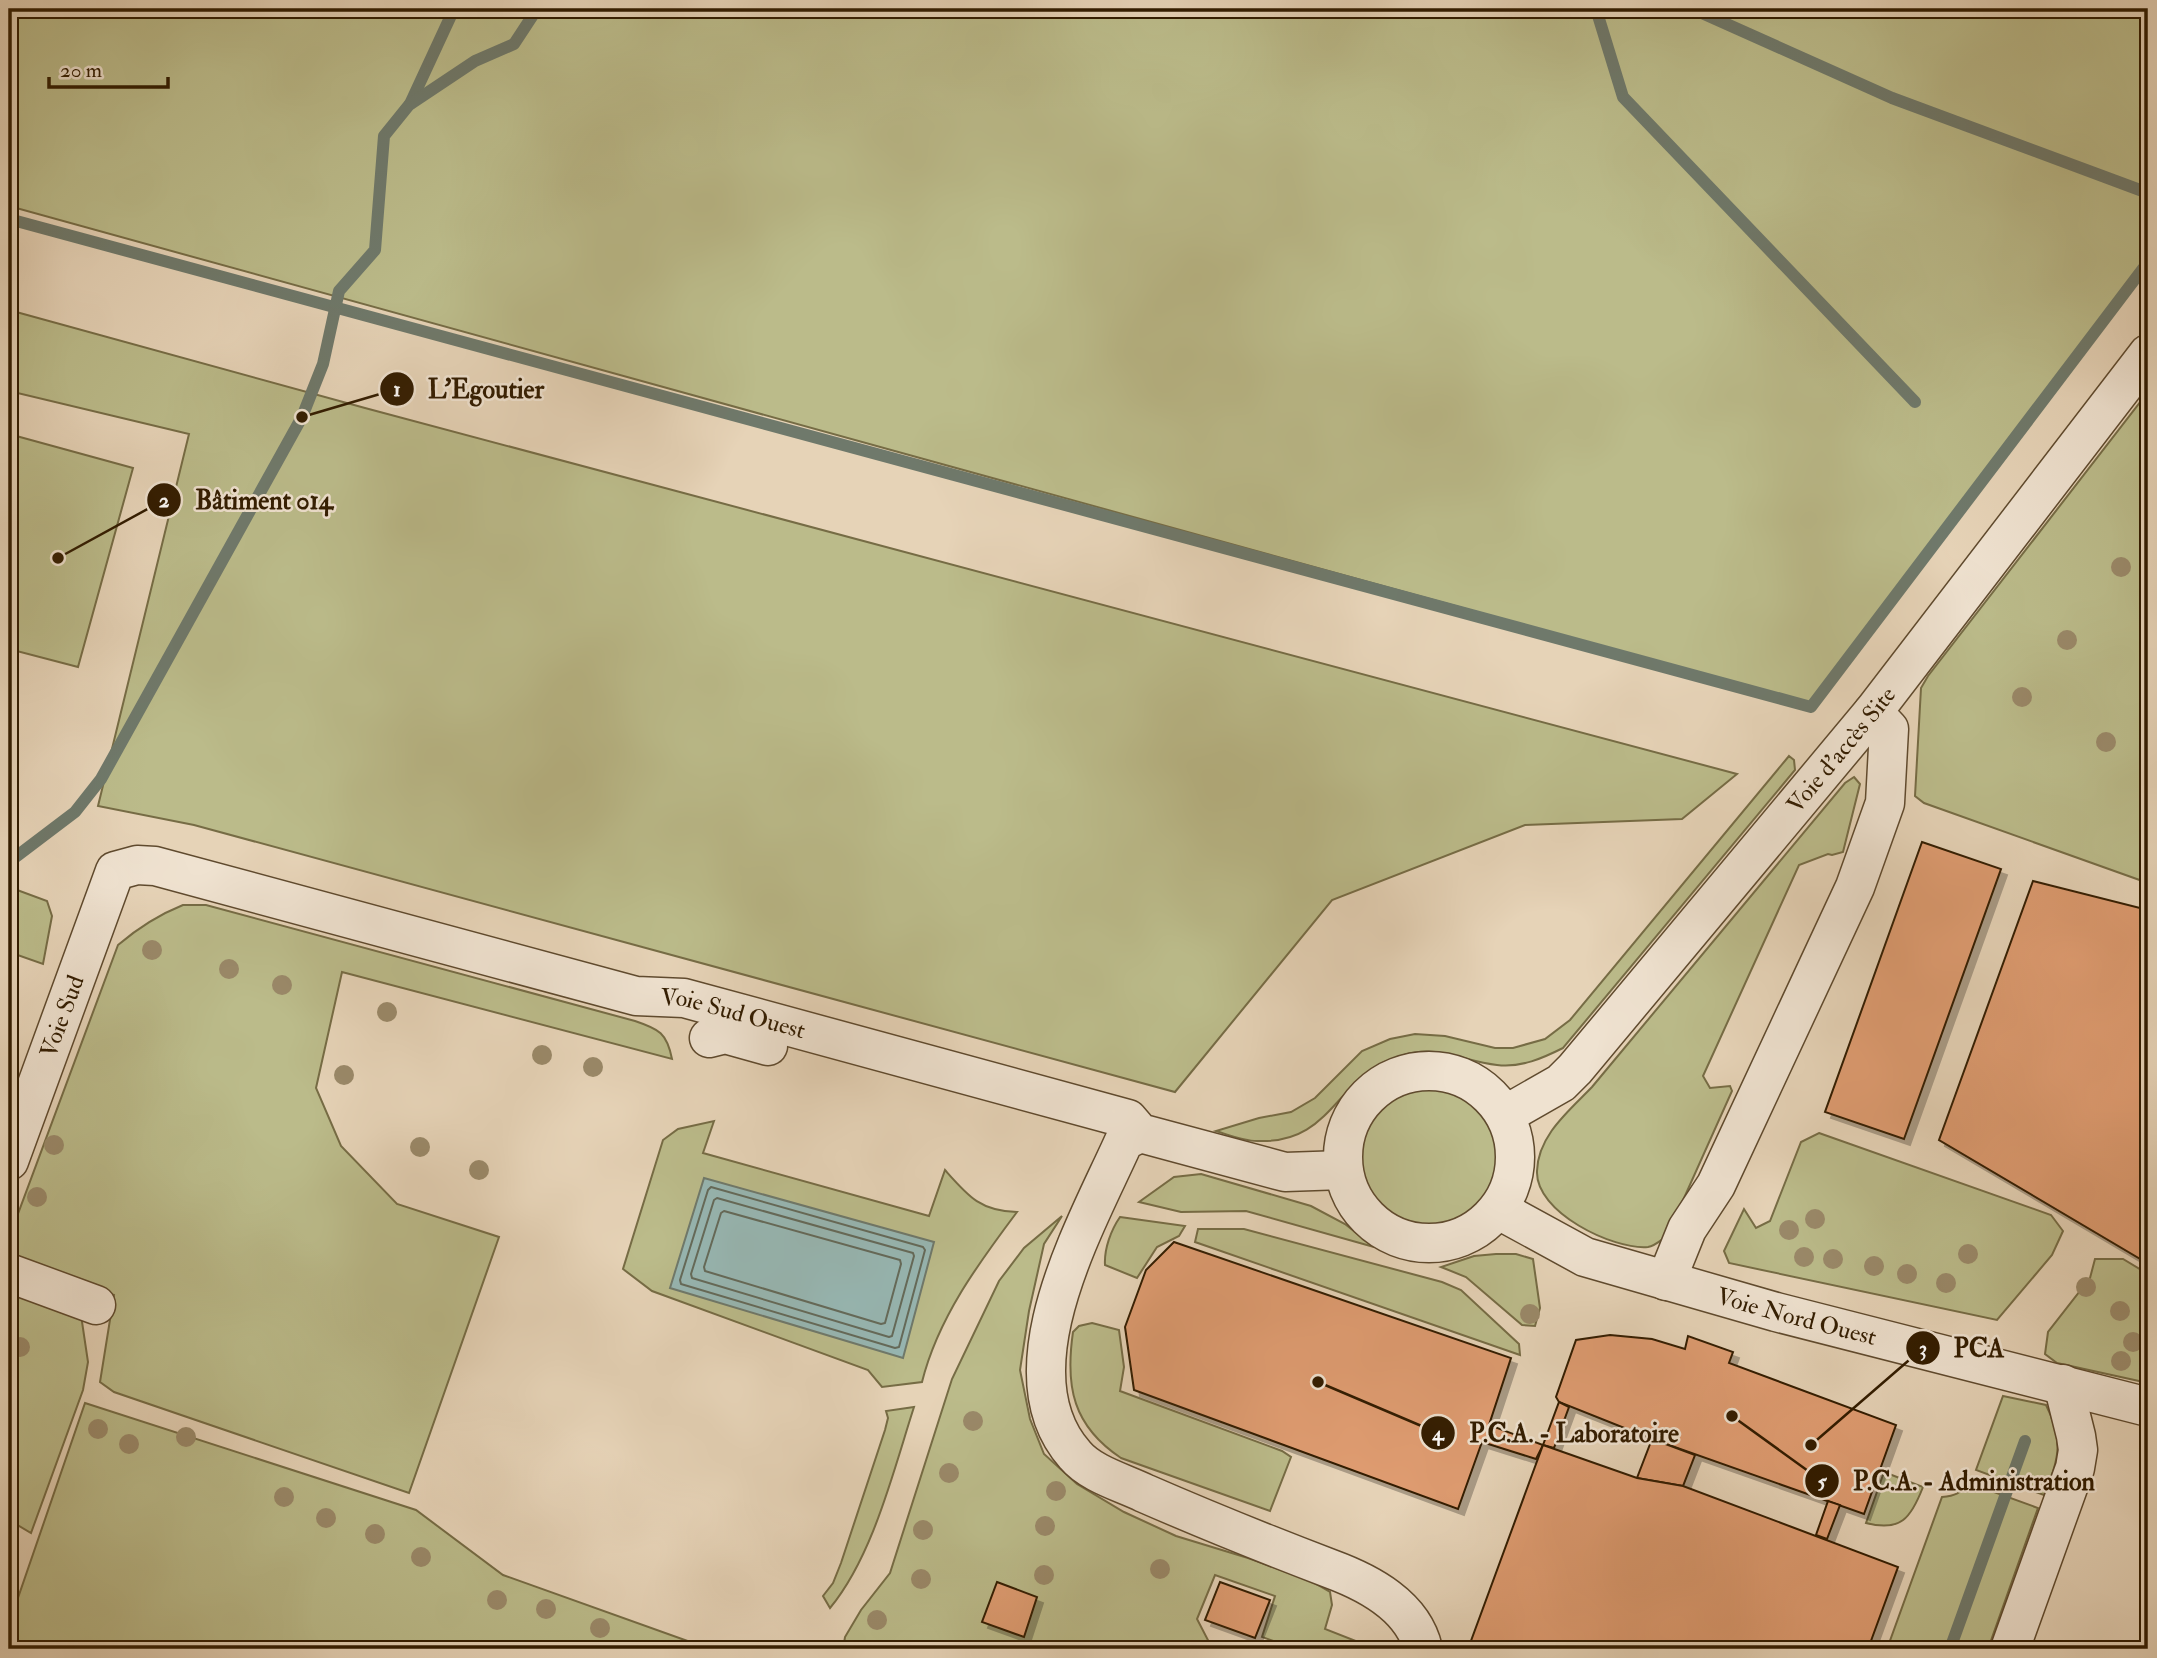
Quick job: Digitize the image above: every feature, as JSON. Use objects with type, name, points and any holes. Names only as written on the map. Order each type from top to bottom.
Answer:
[{"type":"street","name":"Voie d'accès Site","points":[[1505,1115],[1561,1083],[1575,1069],[1873,712],[2148,354]]},
{"type":"street","points":[[1666,1281],[1687,1229],[1716,1185],[1850,898],[1878,825],[1885,803],[1889,729],[1873,712]]},
{"type":"street","name":"Voie Sud Ouest","points":[[115,871],[136,865],[155,866],[636,996],[684,998],[954,1082],[1128,1119],[1132,1137],[1285,1172],[1343,1170]]},
{"type":"street","name":"Voie Sud","points":[[9,1161],[115,871]]},
{"type":"street","points":[[709,1038],[724,1034],[932,1090],[954,1082]]},
{"type":"street","points":[[1434,1070],[1455,1074],[1475,1083],[1492,1097],[1505,1115],[1514,1139],[1515,1165],[1509,1191],[1499,1210],[1474,1231],[1448,1242],[1419,1243],[1392,1236],[1369,1220],[1352,1197],[1343,1170],[1343,1148],[1348,1127],[1358,1107],[1373,1091],[1391,1079],[1412,1072],[1434,1070]]},
{"type":"street","points":[[1132,1137],[1058,1291],[1047,1343],[1047,1356],[1048,1394],[1059,1433],[1076,1456],[1099,1472],[1221,1527],[1362,1580],[1400,1608],[1420,1636],[1423,1649]]},
{"type":"street","name":"Voie Nord Ouest","points":[[1499,1210],[1585,1257],[1789,1316],[2148,1407]]},
{"type":"street","points":[[9,1273],[96,1305]]},
{"type":"street","points":[[2010,1649],[2075,1468],[2078,1450],[2063,1384]]},
{"type":"green space","points":[[9,9],[2148,9],[2148,267],[1813,705],[9,206]]},
{"type":"green space","points":[[9,310],[365,408],[1737,774],[1682,819],[1525,825],[1332,900],[1175,1092],[194,825],[98,806],[189,434],[9,391]]},
{"type":"green space","points":[[2148,392],[2148,883],[1924,803],[1915,796],[1921,688]]},
{"type":"green space","points":[[9,434],[133,468],[78,667],[9,649]]},
{"type":"green space","points":[[1789,756],[1794,760],[1795,770],[1563,1048],[1532,1061],[1506,1066],[1439,1053],[1416,1052],[1382,1063],[1363,1076],[1326,1115],[1298,1134],[1280,1140],[1257,1141],[1216,1131],[1291,1112],[1315,1098],[1362,1051],[1390,1039],[1415,1034],[1445,1036],[1495,1048],[1513,1048],[1545,1039],[1570,1020]]},
{"type":"green space","points":[[1854,777],[1860,784],[1843,852],[1828,854],[1799,865],[1703,1076],[1710,1088],[1730,1086],[1732,1091],[1667,1236],[1648,1247],[1633,1246],[1597,1235],[1579,1226],[1549,1201],[1540,1186],[1537,1171],[1539,1158],[1549,1135],[1845,783]]},
{"type":"green space","points":[[9,887],[47,901],[52,916],[43,964],[9,952]]},
{"type":"green space","points":[[183,905],[206,905],[635,1021],[661,1033],[667,1043],[672,1059],[342,972],[316,1088],[341,1146],[397,1204],[499,1237],[409,1493],[114,1392],[100,1382],[114,1295],[9,1264],[9,1238],[118,945],[149,922]]},
{"type":"green space","points":[[1431,1087],[1458,1092],[1480,1108],[1496,1130],[1501,1157],[1496,1184],[1480,1206],[1458,1222],[1431,1227],[1404,1222],[1382,1206],[1366,1184],[1361,1157],[1366,1130],[1382,1108],[1404,1092]]},
{"type":"green space","points":[[714,1121],[703,1153],[929,1216],[945,1170],[984,1205],[1017,1212],[961,1292],[938,1336],[922,1382],[882,1387],[868,1370],[652,1291],[623,1269],[663,1140],[678,1129]]},
{"type":"green space","points":[[1819,1133],[2051,1215],[2063,1231],[2052,1255],[1997,1320],[1729,1263],[1724,1251],[1744,1209],[1756,1228],[1770,1221],[1801,1142]]},
{"type":"green space","points":[[1201,1174],[1311,1206],[1345,1224],[1374,1247],[1246,1211],[1181,1212],[1139,1202],[1174,1177]]},
{"type":"green space","points":[[1062,1216],[1044,1244],[1029,1311],[1020,1370],[1030,1419],[1044,1454],[1077,1484],[1124,1512],[1176,1536],[1248,1558],[1311,1581],[1330,1592],[1332,1605],[1325,1629],[1376,1649],[1296,1649],[1262,1637],[1275,1596],[1215,1575],[1197,1619],[1210,1644],[1208,1649],[843,1649],[845,1637],[861,1610],[890,1573],[952,1379],[999,1281],[1024,1248]]},
{"type":"green space","points":[[1120,1217],[1185,1226],[1179,1236],[1157,1247],[1137,1278],[1105,1265],[1109,1240]]},
{"type":"green space","points":[[1198,1229],[1244,1229],[1442,1282],[1461,1290],[1519,1344],[1520,1355],[1195,1242]]},
{"type":"green space","points":[[1516,1254],[1533,1259],[1540,1308],[1535,1326],[1522,1325],[1466,1277],[1441,1267],[1474,1256]]},
{"type":"green space","points":[[2095,1259],[2123,1259],[2148,1274],[2148,1383],[2057,1363],[2045,1354],[2048,1332],[2090,1278]]},
{"type":"green space","points":[[9,1289],[81,1315],[88,1362],[83,1390],[31,1533],[9,1520]]},
{"type":"green space","points":[[1092,1323],[1119,1330],[1124,1367],[1120,1391],[1282,1451],[1291,1457],[1270,1511],[1121,1458],[1092,1433],[1076,1404],[1070,1370],[1073,1332],[1079,1326]]},
{"type":"green space","points":[[2003,1396],[2046,1405],[2052,1418],[2057,1440],[2056,1461],[2044,1495],[1976,1470]]},
{"type":"green space","points":[[85,1403],[416,1510],[503,1575],[710,1649],[9,1649],[9,1624]]},
{"type":"green space","points":[[914,1407],[870,1539],[845,1587],[830,1608],[823,1596],[833,1583],[841,1563],[885,1430],[888,1418],[886,1411]]},
{"type":"green space","points":[[1884,1472],[1923,1487],[1909,1514],[1896,1524],[1888,1526],[1866,1523]]},
{"type":"green space","points":[[1969,1483],[2038,1508],[1988,1649],[1887,1649],[1942,1497],[1957,1493]]},
{"type":"water","points":[[704,1178],[934,1242],[903,1358],[670,1288]]},
{"type":"building","points":[[1922,842],[2001,869],[1904,1139],[1825,1112]]},
{"type":"building","points":[[2033,881],[2148,910],[2147,1263],[1939,1140]]},
{"type":"building","points":[[1174,1242],[1511,1358],[1489,1425],[1543,1445],[1536,1459],[1482,1442],[1458,1509],[1134,1390],[1125,1327],[1146,1270]]},
{"type":"building","points":[[1610,1335],[1652,1339],[1685,1349],[1688,1336],[1733,1352],[1729,1363],[1896,1425],[1864,1514],[1652,1439],[1559,1402],[1556,1397],[1576,1340]]},
{"type":"building","points":[[1559,1402],[1569,1407],[1554,1448],[1543,1445]]},
{"type":"building","points":[[1652,1439],[1695,1455],[1683,1486],[1637,1478]]},
{"type":"building","points":[[1543,1445],[1637,1478],[1683,1486],[1898,1567],[1868,1649],[1468,1649]]},
{"type":"building","points":[[1828,1501],[1840,1505],[1827,1539],[1816,1535]]},
{"type":"building","points":[[997,1582],[1037,1597],[1024,1637],[982,1622]]},
{"type":"building","points":[[1220,1582],[1270,1600],[1255,1638],[1205,1620]]},
{"type":"waterway","points":[[410,104],[454,9]]},
{"type":"waterway","points":[[9,862],[75,812],[101,779],[302,417],[323,364],[339,291],[375,250],[384,136],[409,105],[475,61],[514,44],[537,9]]},
{"type":"waterway","points":[[1596,9],[1623,97],[1915,402]]},
{"type":"waterway","points":[[1693,9],[1892,98],[2148,193]]},
{"type":"waterway","points":[[9,219],[1811,707],[2148,262]]},
{"type":"waterway","points":[[1950,1649],[2025,1441]]},
{"type":"place","name":"L'Egoutier","points":[[302,417]]},
{"type":"place","name":"Bâtiment 014","points":[[58,558]]},
{"type":"place","name":"P.C.A. - Laboratoire","points":[[1318,1382]]},
{"type":"place","name":"P.C.A. - Administration","points":[[1732,1416]]},
{"type":"place","name":"PCA","points":[[1811,1445]]}]
